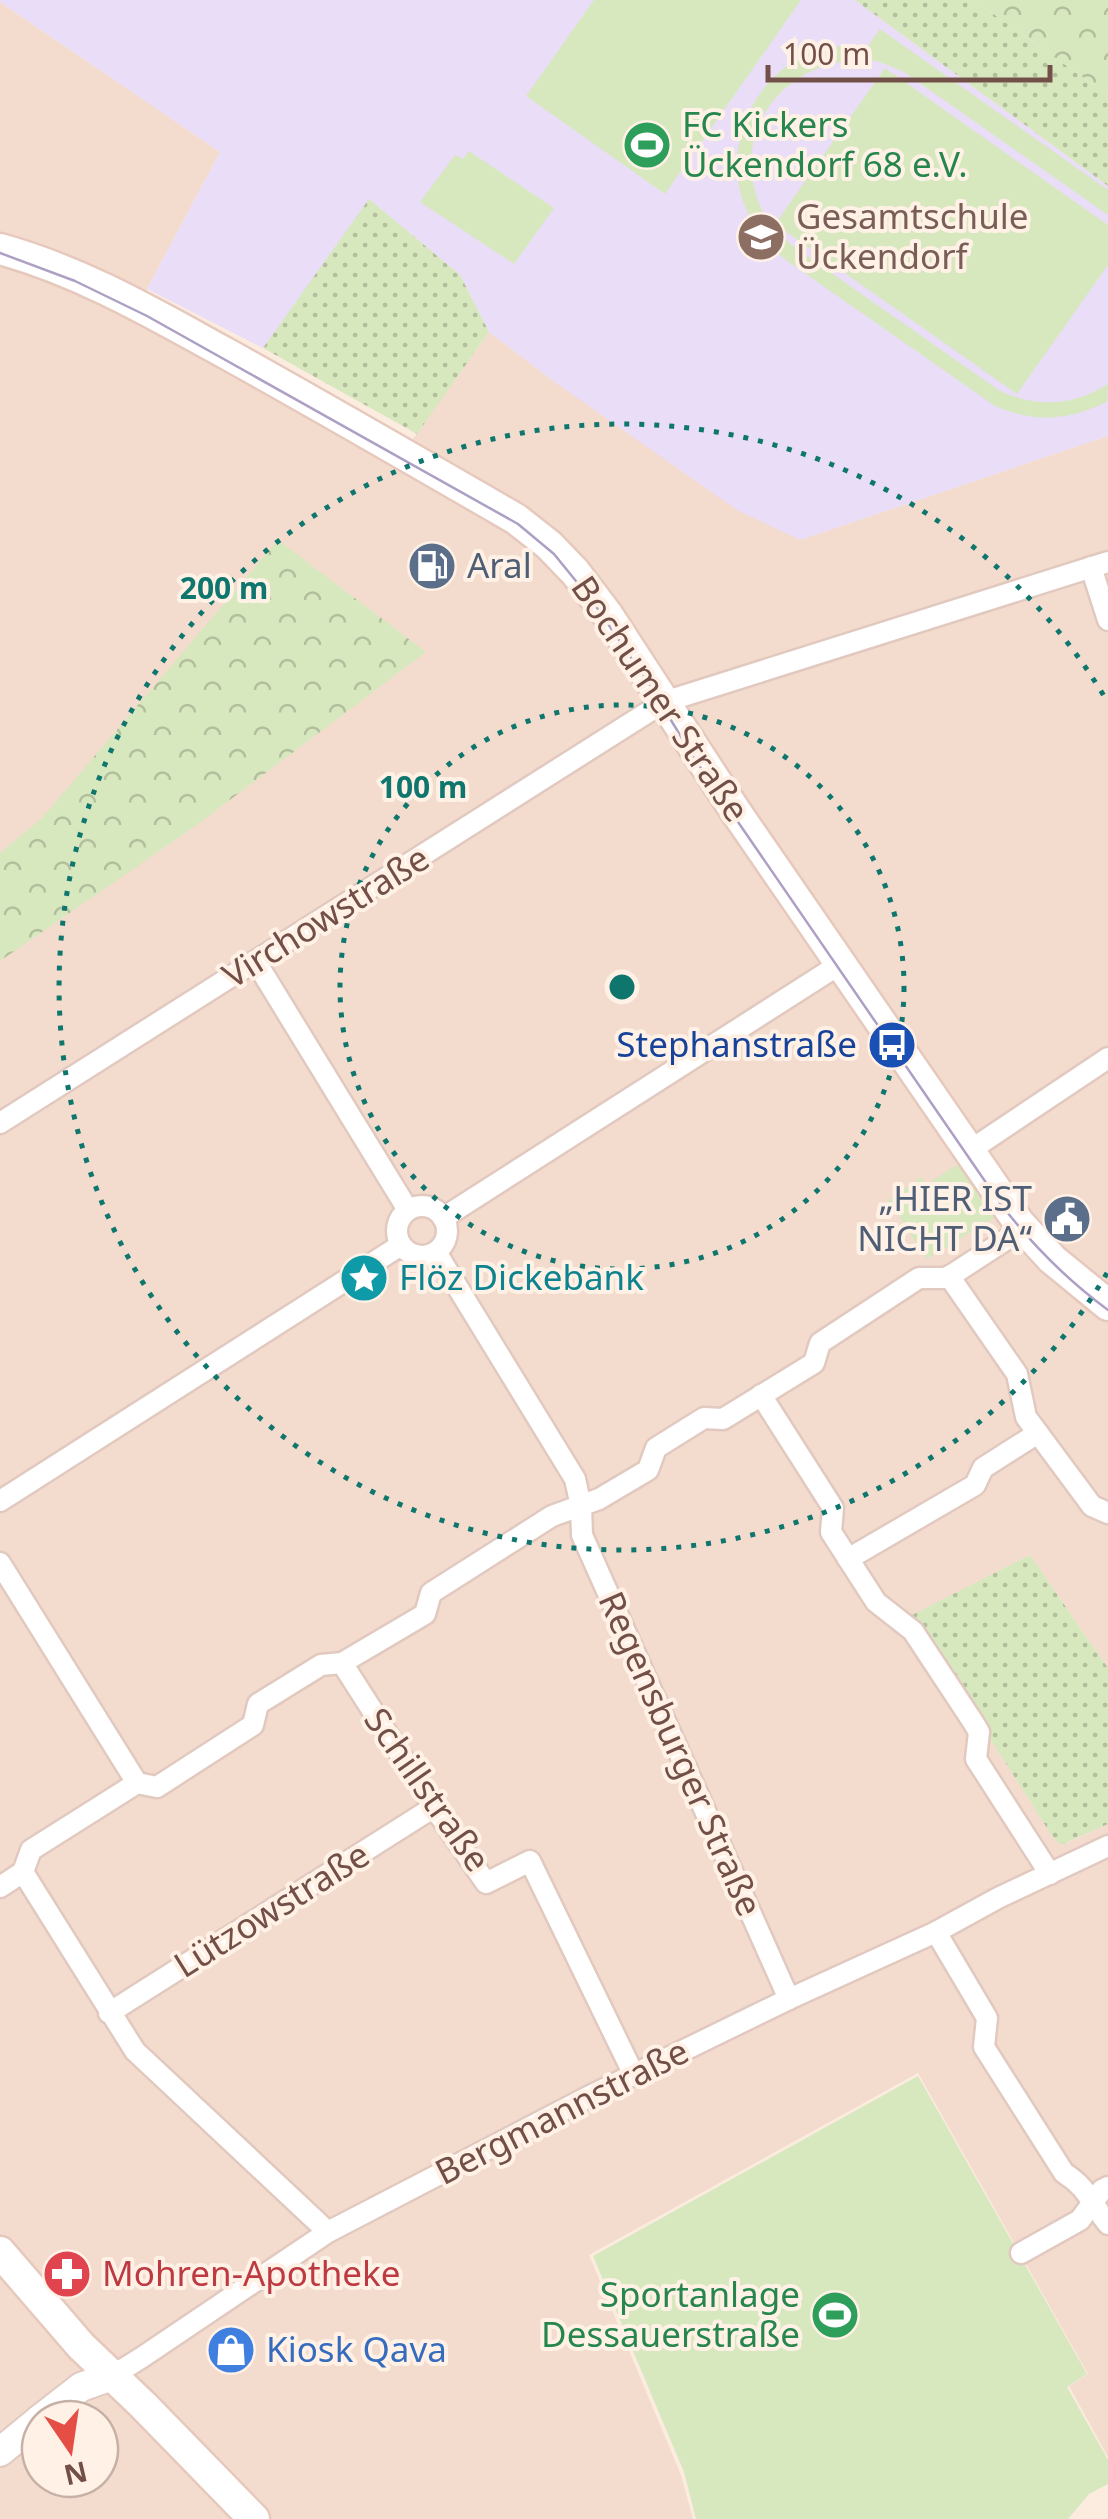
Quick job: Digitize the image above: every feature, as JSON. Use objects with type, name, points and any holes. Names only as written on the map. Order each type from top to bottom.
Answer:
[{"type":"main road","name":"Bochumer Straße","points":[[0,249],[113,291],[516,519],[550,545],[607,614],[710,774],[1024,1228],[1052,1260],[1108,1304]]},
{"type":"main road","points":[[0,2252],[81,2346],[254,2519]]},
{"type":"street","name":"Virchowstraße","points":[[0,1122],[664,702],[1100,564]]},
{"type":"street","points":[[1100,564],[1108,620]]},
{"type":"street","points":[[256,962],[408,1210]]},
{"type":"street","points":[[443,1218],[840,964]]},
{"type":"street","points":[[969,1151],[1108,1058]]},
{"type":"street","points":[[431,1208],[443,1218],[447,1233],[436,1252],[413,1255],[400,1245],[396,1230],[408,1210],[431,1208]]},
{"type":"street","points":[[0,1887],[22,1872],[31,1850],[137,1783],[157,1787],[253,1725],[258,1704],[320,1665],[342,1663],[425,1614],[431,1593],[552,1516],[599,1500],[648,1470],[656,1448],[704,1418],[723,1419],[814,1363],[820,1343],[919,1278],[949,1276],[1024,1228]]},
{"type":"street","points":[[0,1501],[400,1245]]},
{"type":"street","name":"Regensburger Straße","points":[[436,1252],[574,1479],[581,1506],[582,1535],[789,1998]]},
{"type":"street","points":[[949,1276],[1016,1374],[1026,1418],[1092,1506],[1108,1513]]},
{"type":"street","points":[[762,1395],[833,1508],[831,1532],[848,1559],[876,1602],[913,1632],[980,1732],[976,1759],[1050,1874]]},
{"type":"street","points":[[848,1559],[975,1484],[983,1468],[1038,1432]]},
{"type":"street","points":[[0,1563],[137,1783]]},
{"type":"street","name":"Schillstraße","points":[[342,1663],[486,1883],[530,1860],[634,2074]]},
{"type":"street","name":"Lützowstraße","points":[[109,2013],[434,1807]]},
{"type":"street","name":"Bergmannstraße","points":[[66,2399],[81,2387],[112,2376],[142,2358],[328,2232],[634,2074],[1108,1846]]},
{"type":"street","points":[[22,1872],[135,2051],[328,2232]]},
{"type":"street","points":[[936,1932],[987,2018],[984,2047],[1064,2173],[1082,2184],[1108,2224]]},
{"type":"street","points":[[1021,2253],[1080,2220],[1108,2187]]},
{"type":"street","name":"Bergmannstraße","points":[[0,2452],[20,2436]]},
{"type":"shaded area","name":"Gesamtschule Ückendorf","points":[[0,0],[855,0],[1108,186],[1108,436],[800,540],[737,510],[489,332],[460,275],[370,200],[263,348],[147,289],[220,152]]},
{"type":"shaded area","points":[[0,2],[220,152],[147,289],[140,318],[398,460],[489,332],[556,383],[800,540],[1108,436],[1108,1668],[1030,1555],[913,1615],[1052,1836],[1062,1845],[1108,1824],[1108,2457],[1069,2386],[1088,2374],[918,2073],[589,2255],[681,2475],[693,2519],[0,2519]]},
{"type":"green space","name":"FC Kickers Ückendorf 68 e.V.","points":[[594,0],[801,0],[665,194],[526,96]]},
{"type":"green space","points":[[855,0],[974,0],[1108,95],[1108,186]]},
{"type":"green space","points":[[974,0],[1108,0],[1108,95]]},
{"type":"green space","points":[[880,29],[1108,190],[1108,215],[904,72],[867,60],[837,62],[810,72],[788,86],[770,106],[757,129],[752,155],[753,183],[766,217],[793,246],[1000,391],[1028,400],[1055,402],[1082,397],[1108,384],[1107,402],[1051,418],[995,406],[783,258],[753,223],[739,186],[737,162],[740,138],[759,95],[793,62],[828,48],[868,46]]},
{"type":"green space","points":[[885,68],[1108,225],[1108,265],[1017,394],[775,224]]},
{"type":"green space","points":[[469,151],[554,208],[514,264],[420,202],[455,155],[463,159]]},
{"type":"green space","points":[[369,199],[460,275],[489,332],[417,434],[263,348]]},
{"type":"green space","points":[[278,540],[426,652],[194,827],[0,961],[0,853],[42,818]]},
{"type":"green space","points":[[958,1164],[994,1218],[927,1259],[888,1200],[921,1177],[926,1185]]},
{"type":"green space","points":[[1030,1555],[1108,1668],[1108,1824],[1061,1845],[912,1615]]},
{"type":"green space","name":"Sportanlage Dessauerstraße","points":[[918,2076],[1087,2374],[1067,2387],[1108,2460],[1108,2484],[1089,2494],[1068,2519],[696,2519],[684,2472],[593,2256]]},
{"type":"tram line","points":[[0,253],[75,281],[147,316],[518,524],[554,554],[593,602],[694,758],[1000,1203],[1050,1261],[1108,1310]]},
{"type":"place","name":"FC Kickers Ückendorf 68 e.V.","points":[[647,145]]},
{"type":"place","name":"Gesamtschule Ückendorf","points":[[761,237]]},
{"type":"place","name":"Aral","points":[[432,566]]},
{"type":"place","name":"Stephanstraße","points":[[892,1045]]},
{"type":"place","name":"„HIER IST NICHT DA“","points":[[1067,1219]]},
{"type":"place","name":"Flöz Dickebank","points":[[364,1278]]},
{"type":"place","name":"Mohren-Apotheke","points":[[67,2274]]},
{"type":"place","name":"Sportanlage Dessauerstraße","points":[[835,2315]]},
{"type":"place","name":"Kiosk Qava","points":[[231,2350]]}]
